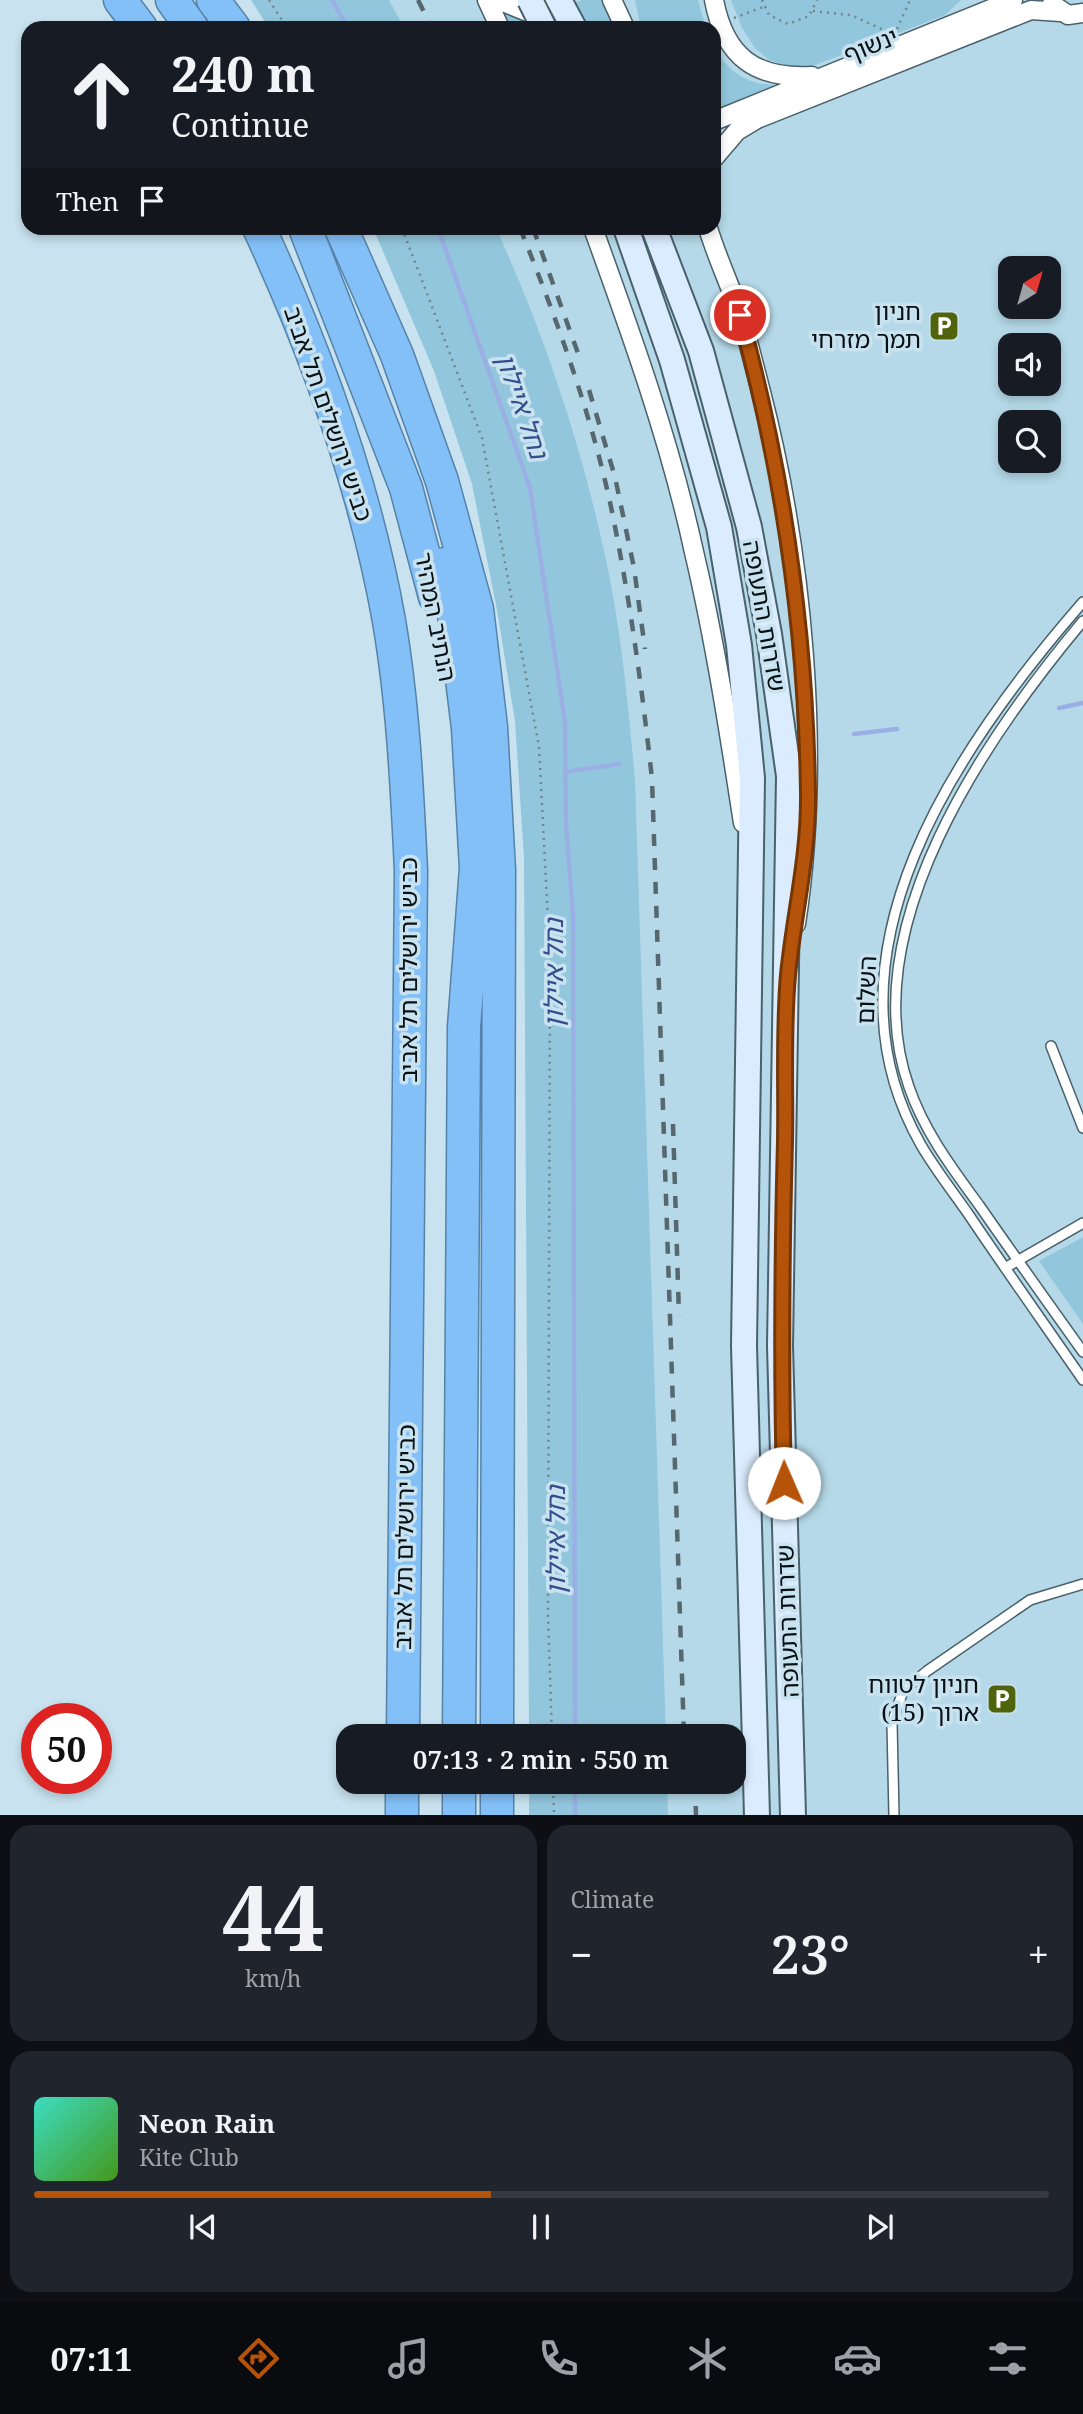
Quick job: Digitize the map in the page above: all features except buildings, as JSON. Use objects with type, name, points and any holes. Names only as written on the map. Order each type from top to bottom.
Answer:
[{"type":"highway","points":[[120,0],[136,21]]},
{"type":"highway","points":[[172,0],[187,21]]},
{"type":"highway","points":[[214,0],[228,21]]},
{"type":"highway","name":"כביש ירושלים תל אביב","points":[[262,235],[321,381],[361,502],[388,620],[404,733],[411,870],[403,1724]]},
{"type":"highway","name":"הנתיב המהיר","points":[[308,235],[406,488],[436,601],[453,721],[461,869],[464,1027]]},
{"type":"highway","points":[[342,235],[424,479],[453,606],[468,728],[476,868],[464,1027],[459,1724]]},
{"type":"highway","points":[[343,235],[397,355],[442,481],[477,609],[491,727],[500,911],[497,1724]]},
{"type":"highway","points":[[402,1794],[402,1815]]},
{"type":"highway","points":[[459,1794],[459,1815]]},
{"type":"highway","points":[[497,1794],[497,1815]]},
{"type":"main road","points":[[530,0],[540,21]]},
{"type":"main road","points":[[559,0],[570,21]]},
{"type":"main road","name":"שדרות התעופה","points":[[628,235],[672,360],[719,527],[739,645],[752,778],[753,882],[744,1346],[757,1815]]},
{"type":"main road","name":"שדרות התעופה","points":[[657,235],[701,351],[731,457],[769,634],[789,776],[788,976],[780,1346],[793,1815]]},
{"type":"street","points":[[486,0],[496,21]]},
{"type":"street","points":[[498,0],[530,13],[565,0]]},
{"type":"street","points":[[612,0],[623,21]]},
{"type":"street","points":[[627,0],[627,21]]},
{"type":"street","points":[[715,0],[727,36],[747,64],[776,76],[823,76]]},
{"type":"street","points":[[944,27],[962,16],[976,0]]},
{"type":"street","name":"ינשוף","points":[[721,118],[1013,0]]},
{"type":"street","name":"ינשוף","points":[[721,148],[737,131],[770,114],[1031,10],[1065,10]]},
{"type":"street","points":[[1065,10],[1083,29]]},
{"type":"street","points":[[596,235],[628,326],[694,549],[716,656],[753,882]]},
{"type":"street","points":[[711,235],[740,315],[761,391],[786,517],[803,658],[808,795],[805,866],[788,976]]},
{"type":"lane","name":"השלום","points":[[1083,601],[1024,670],[968,750],[915,848],[888,941],[881,1023],[896,1086],[920,1144],[1083,1380]]},
{"type":"lane","points":[[1083,621],[1035,679],[980,758],[932,848],[901,946],[896,1024],[908,1086],[933,1139],[1083,1352]]},
{"type":"lane","points":[[1051,1046],[1083,1128]]},
{"type":"lane","points":[[1005,1269],[1083,1223]]},
{"type":"lane","points":[[894,1815],[892,1723],[903,1691],[926,1671],[1030,1600],[1083,1584]]},
{"type":"path","points":[[269,0],[282,21]]},
{"type":"path","points":[[762,0],[774,20],[788,24],[803,21],[813,11],[817,0]]},
{"type":"path","points":[[813,11],[858,17],[895,36],[909,0]]},
{"type":"path","points":[[734,18],[764,7]]},
{"type":"path","points":[[405,235],[482,438],[539,747],[550,958],[548,1616],[552,1724]]},
{"type":"path","points":[[553,1794],[554,1815]]},
{"type":"shaded area","points":[[251,0],[389,0],[400,21],[264,21]]},
{"type":"shaded area","points":[[357,0],[1083,0],[1083,1815],[607,1815],[606,1794],[746,1794],[746,1724],[605,1724],[590,816],[468,235],[721,235],[721,21],[368,21]]},
{"type":"shaded area","points":[[582,0],[607,0],[617,21],[528,21]]},
{"type":"shaded area","points":[[635,0],[698,0],[704,21],[640,21]]},
{"type":"shaded area","points":[[731,0],[961,0],[945,15],[810,67],[791,67],[769,60],[755,48],[742,28]]},
{"type":"shaded area","points":[[501,13],[528,21],[505,21]]},
{"type":"shaded area","points":[[721,57],[732,70],[747,80],[776,85],[721,109]]},
{"type":"shaded area","points":[[376,235],[499,235],[559,386],[584,468],[610,579],[623,665],[635,779],[666,1724],[529,1724],[524,858],[515,721],[497,610],[472,484],[434,371]]},
{"type":"shaded area","points":[[1083,1237],[1083,1324],[1039,1261]]},
{"type":"shaded area","points":[[529,1794],[667,1794],[668,1815],[529,1815]]},
{"type":"waterway","name":"נחל איילון","points":[[332,0],[344,21]]},
{"type":"waterway","name":"נחל איילון","points":[[440,235],[530,488],[565,722],[566,825],[573,914],[575,1724]]},
{"type":"waterway","points":[[1059,708],[1083,703]]},
{"type":"waterway","points":[[854,734],[897,729]]},
{"type":"waterway","points":[[565,772],[619,764]]},
{"type":"waterway","name":"נחל איילון","points":[[575,1794],[575,1815]]},
{"type":"railway","points":[[418,0],[428,21]]},
{"type":"railway","points":[[523,235],[576,378],[608,493],[632,625],[652,779],[684,1724]]},
{"type":"railway","points":[[536,235],[579,356]]},
{"type":"railway","points":[[589,390],[615,477],[634,568],[645,649]]},
{"type":"railway","points":[[673,1124],[679,1316]]},
{"type":"railway","points":[[695,1794],[696,1815]]},
{"type":"place","name":"חניון תמך מזרחי","points":[[944,326]]},
{"type":"place","name":"חניון לטווח ארוך (15)","points":[[1002,1699]]},
{"type":"route","points":[[740,315],[761,391],[776,461],[786,517],[803,658],[808,795],[805,866],[788,976],[780,1346],[784,1483]]}]
